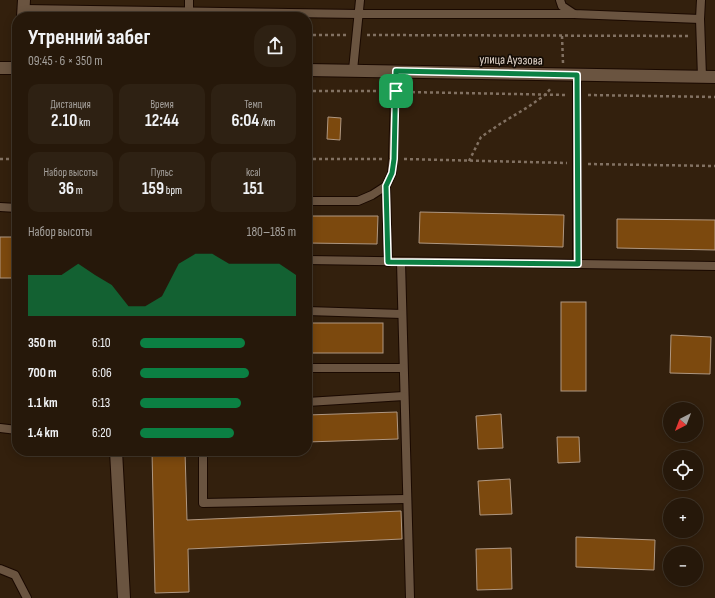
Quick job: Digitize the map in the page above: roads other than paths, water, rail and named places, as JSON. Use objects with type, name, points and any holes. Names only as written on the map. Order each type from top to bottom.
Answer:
[{"type":"street","points":[[0,68],[12,68]]},
{"type":"street","name":"улица Ауэзова","points":[[312,70],[715,77]]},
{"type":"street","points":[[116,456],[124,598]]},
{"type":"lane","points":[[188,0],[189,11]]},
{"type":"lane","points":[[353,70],[360,0]]},
{"type":"lane","points":[[560,0],[562,6],[574,14]]},
{"type":"lane","points":[[701,0],[700,19],[702,77]]},
{"type":"lane","points":[[24,9],[246,12]]},
{"type":"lane","points":[[312,13],[574,14],[700,19]]},
{"type":"lane","points":[[388,262],[386,186],[392,173],[394,159],[396,71]]},
{"type":"lane","points":[[577,75],[578,264]]},
{"type":"lane","points":[[312,201],[358,201],[372,195],[386,186]]},
{"type":"lane","points":[[0,207],[12,208]]},
{"type":"lane","points":[[312,260],[715,266]]},
{"type":"lane","points":[[400,262],[410,598]]},
{"type":"lane","points":[[312,311],[402,314]]},
{"type":"lane","points":[[312,368],[403,368]]},
{"type":"lane","points":[[312,402],[404,396]]},
{"type":"lane","points":[[0,428],[12,429]]},
{"type":"lane","points":[[203,456],[203,503],[406,499]]},
{"type":"lane","points":[[0,569],[15,575],[27,598]]}]
